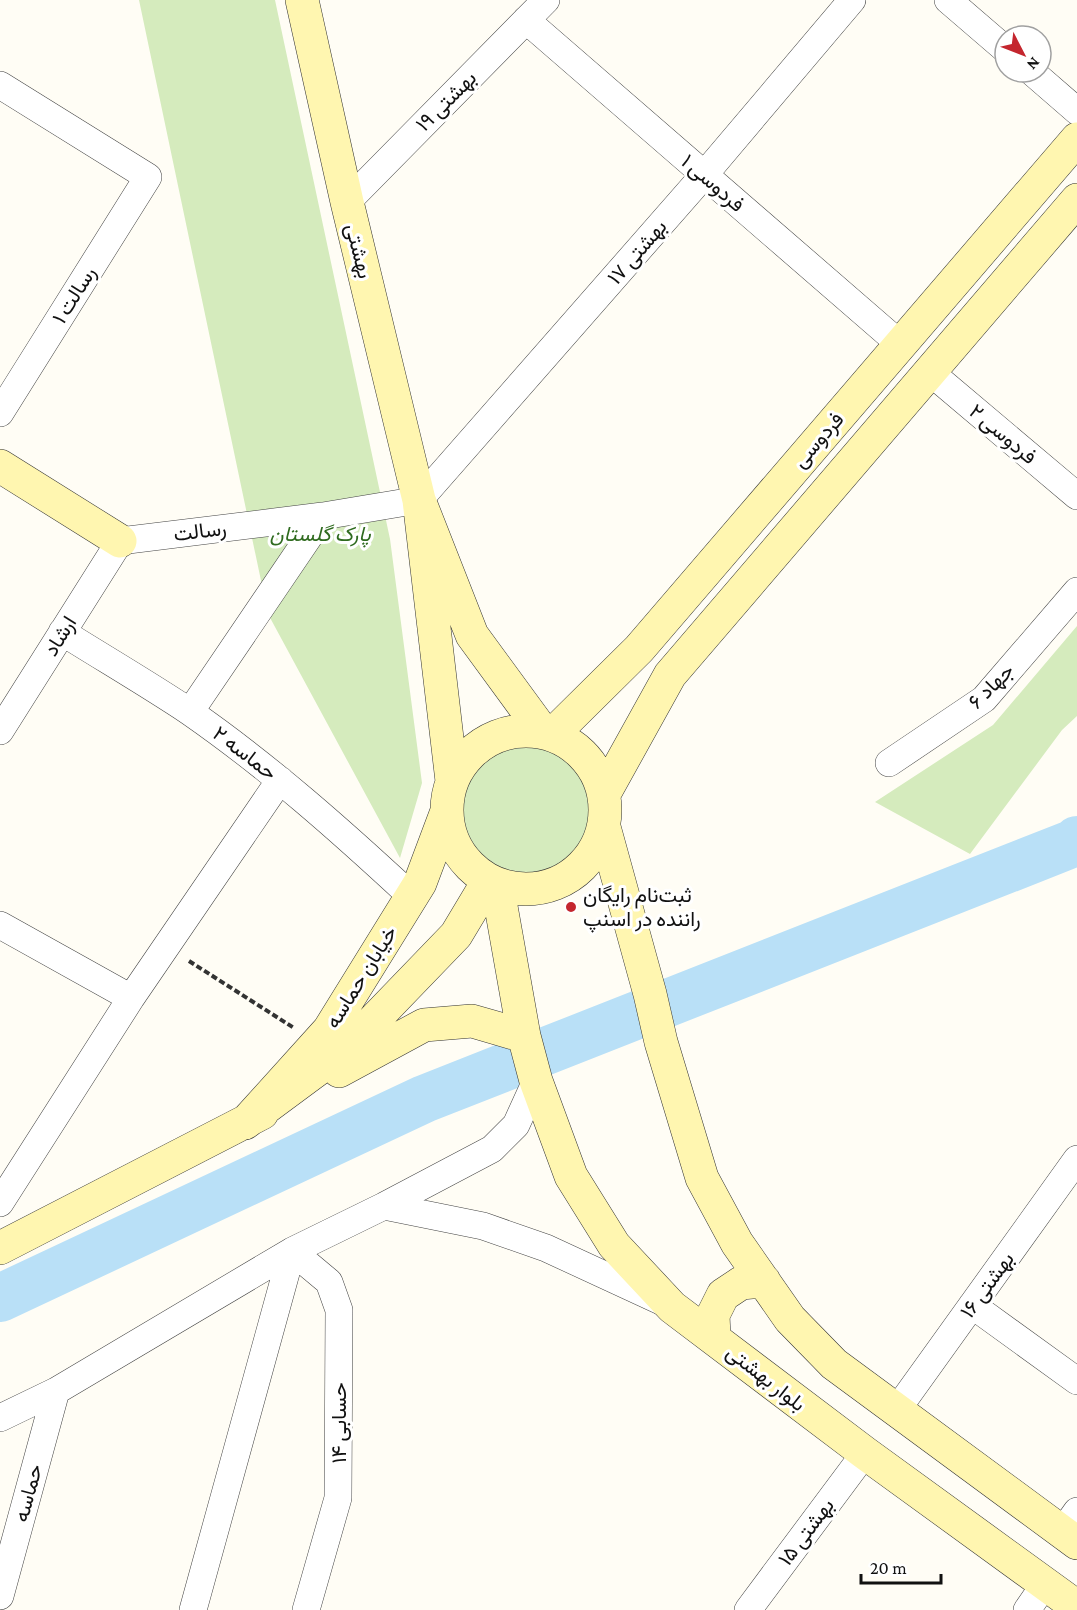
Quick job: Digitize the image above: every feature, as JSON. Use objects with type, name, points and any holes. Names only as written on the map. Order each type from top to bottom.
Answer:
[{"type":"main road","name":"بهشتی","points":[[302,0],[347,202],[419,500]]},
{"type":"main road","name":"فردوسی","points":[[548,733],[639,649],[1077,139]]},
{"type":"main road","name":"فردوسی","points":[[604,794],[670,675],[1077,200]]},
{"type":"main road","points":[[0,466],[120,541]]},
{"type":"main road","points":[[419,500],[472,635],[548,733],[576,748],[595,769],[604,794],[606,811],[604,827],[593,852],[575,873],[550,885],[524,889],[493,882],[467,863],[452,839],[450,796],[419,500]]},
{"type":"main road","points":[[450,796],[467,757],[489,740],[515,731],[548,733]]},
{"type":"main road","name":"خیابان حماسه","points":[[244,1123],[329,1030],[420,883],[450,796]]},
{"type":"main road","points":[[604,827],[662,1042],[702,1178],[737,1243],[790,1319],[834,1364],[896,1411],[1072,1528]]},
{"type":"main road","name":"خیابان حماسه","points":[[0,1248],[244,1123],[349,1046],[456,935],[493,882]]},
{"type":"main road","name":"بلوار بهشتی","points":[[493,882],[524,1035],[536,1081],[571,1176],[614,1245],[672,1306],[865,1453],[1077,1607]]},
{"type":"main road","points":[[244,1123],[424,1024],[472,1021],[524,1035]]},
{"type":"main road","points":[[714,1337],[713,1315],[723,1295],[741,1283],[764,1281]]},
{"type":"street","name":"بهشتی ۱۹","points":[[347,202],[546,0]]},
{"type":"street","name":"بهشتی ۱۷","points":[[419,500],[704,175],[852,0]]},
{"type":"street","points":[[948,0],[993,39]]},
{"type":"street","name":"فردوسی ۱","points":[[526,20],[901,345]]},
{"type":"street","points":[[1046,84],[1077,111]]},
{"type":"street","name":"رسالت ۱","points":[[0,85],[148,177],[0,413]]},
{"type":"street","name":"فردوسی ۲","points":[[930,372],[1077,496]]},
{"type":"street","name":"رسالت","points":[[120,541],[323,516],[419,500]]},
{"type":"street","points":[[190,712],[323,516]]},
{"type":"street","name":"ارشاد","points":[[0,731],[120,541]]},
{"type":"street","name":"جهاد ۶","points":[[889,763],[984,699],[1077,591]]},
{"type":"street","name":"حماسه ۲","points":[[62,632],[190,712],[280,780],[351,840],[411,896]]},
{"type":"street","points":[[0,1203],[130,998],[280,780]]},
{"type":"street","points":[[0,925],[130,998]]},
{"type":"street","points":[[0,1419],[56,1391],[292,1251],[492,1149],[516,1125],[536,1081]]},
{"type":"street","name":"بهشتی ۱۶","points":[[896,1411],[1077,1159]]},
{"type":"street","points":[[384,1206],[483,1226],[546,1248],[672,1306]]},
{"type":"street","points":[[193,1610],[292,1251]]},
{"type":"street","name":"حسابی ۱۴","points":[[292,1251],[329,1282],[339,1310],[338,1498],[306,1610]]},
{"type":"street","points":[[972,1305],[1077,1381]]},
{"type":"street","name":"حماسه","points":[[0,1596],[56,1391]]},
{"type":"street","name":"بهشتی ۱۵","points":[[748,1610],[865,1453]]},
{"type":"street","points":[[1027,1610],[1045,1584]]},
{"type":"path","points":[[166,946],[318,1042]]},
{"type":"green space","name":"پارک گلستان","points":[[139,0],[275,0],[390,539],[422,783],[400,858],[268,614]]},
{"type":"green space","points":[[1077,626],[1077,716],[1062,730],[970,854],[875,802],[993,725]]},
{"type":"green space","points":[[525,743],[550,748],[571,762],[585,783],[590,808],[585,833],[571,854],[550,868],[525,873],[500,868],[479,854],[465,833],[460,808],[465,783],[479,762],[500,748]]},
{"type":"waterway","points":[[0,1298],[424,1099],[1077,840]]},
{"type":"place","name":"ثبت‌نام رایگان راننده در اسنپ","points":[[571,907]]}]
